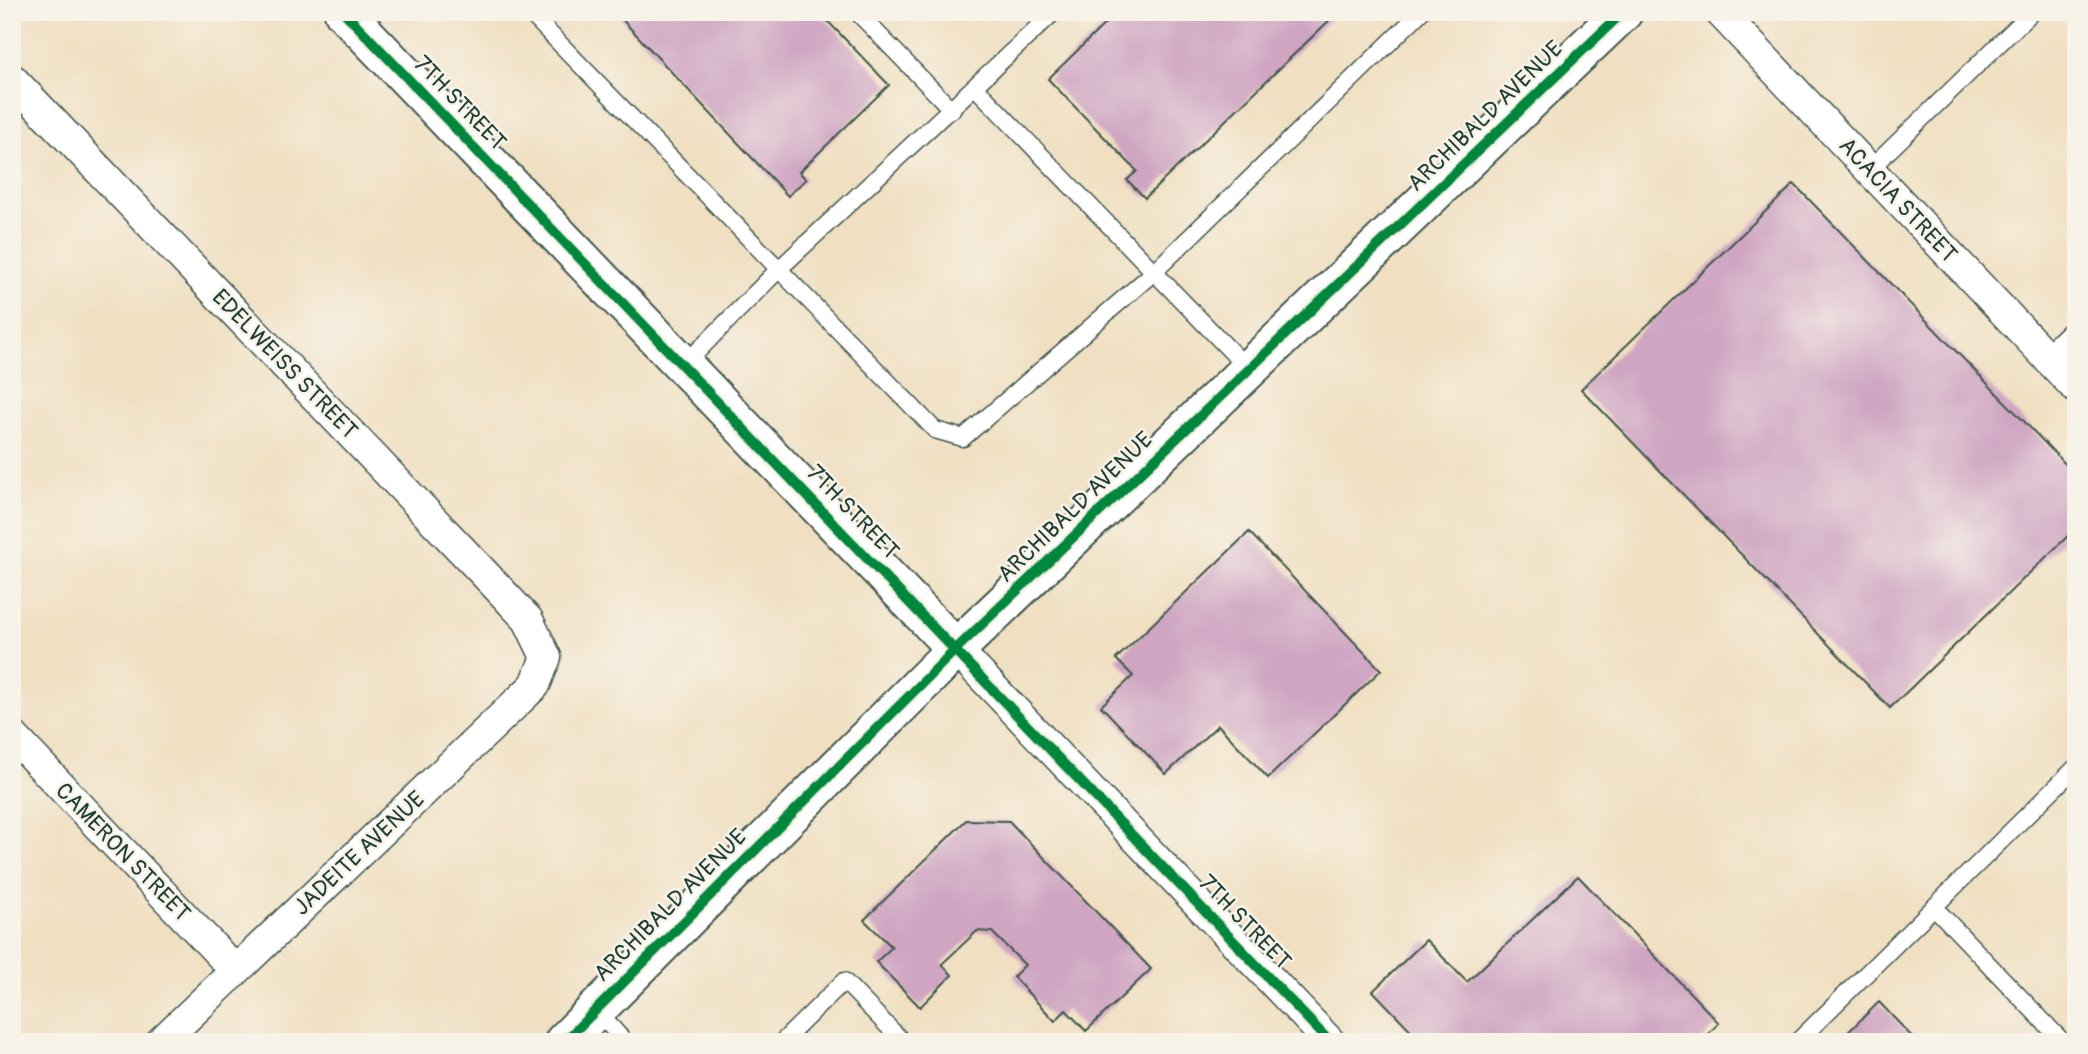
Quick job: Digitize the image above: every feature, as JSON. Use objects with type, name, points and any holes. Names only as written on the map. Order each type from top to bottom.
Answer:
[{"type":"main road","name":"7TH STREET","points":[[344,12],[956,649]]},
{"type":"main road","name":"ARCHIBALD AVENUE","points":[[564,1042],[956,649],[1249,370],[1606,18]]},
{"type":"street","name":"ACACIA STREET","points":[[1720,12],[2076,388]]},
{"type":"street","name":"EDELWEISS STREET","points":[[12,79],[528,620],[546,657]]},
{"type":"street","points":[[2049,360],[2076,334]]},
{"type":"street","name":"7TH STREET","points":[[956,649],[1330,1042]]},
{"type":"street","name":"JADEITE AVENUE","points":[[160,1042],[535,685],[546,657]]},
{"type":"street","name":"CAMERON STREET","points":[[12,736],[234,969]]},
{"type":"lane","points":[[529,12],[936,430],[963,438],[1154,272],[1421,12]]},
{"type":"lane","points":[[857,12],[952,110]]},
{"type":"lane","points":[[683,366],[778,270],[976,88],[1054,12]]},
{"type":"lane","points":[[1869,170],[2032,12]]},
{"type":"lane","points":[[976,88],[1249,370]]},
{"type":"lane","points":[[1797,1042],[2076,767]]},
{"type":"lane","points":[[1934,906],[2063,1042]]},
{"type":"lane","points":[[782,1042],[844,981],[903,1042]]},
{"type":"lane","points":[[596,1010],[625,1042]]},
{"type":"building","points":[[615,12],[819,12],[889,85],[799,172],[806,179],[788,196]]},
{"type":"building","points":[[1117,12],[1338,12],[1145,198],[1127,180],[1137,171],[1048,79]]},
{"type":"building","points":[[1794,184],[2076,475],[2076,528],[1890,708],[1581,389]]},
{"type":"building","points":[[1249,532],[1381,670],[1268,778],[1218,725],[1166,774],[1101,706],[1133,676],[1116,659]]},
{"type":"building","points":[[966,820],[1009,821],[1151,969],[1086,1031],[1066,1010],[1055,1021],[1013,977],[1025,965],[992,932],[977,931],[942,964],[952,975],[920,1007],[876,962],[892,947],[864,920]]},
{"type":"building","points":[[1578,876],[1719,1023],[1700,1042],[1422,1042],[1373,991],[1426,940],[1467,982]]},
{"type":"building","points":[[1879,1002],[1917,1042],[1838,1042]]},
{"type":"cycle path","points":[[344,12],[1330,1042]]},
{"type":"cycle path","points":[[564,1042],[956,649],[1623,12]]}]
